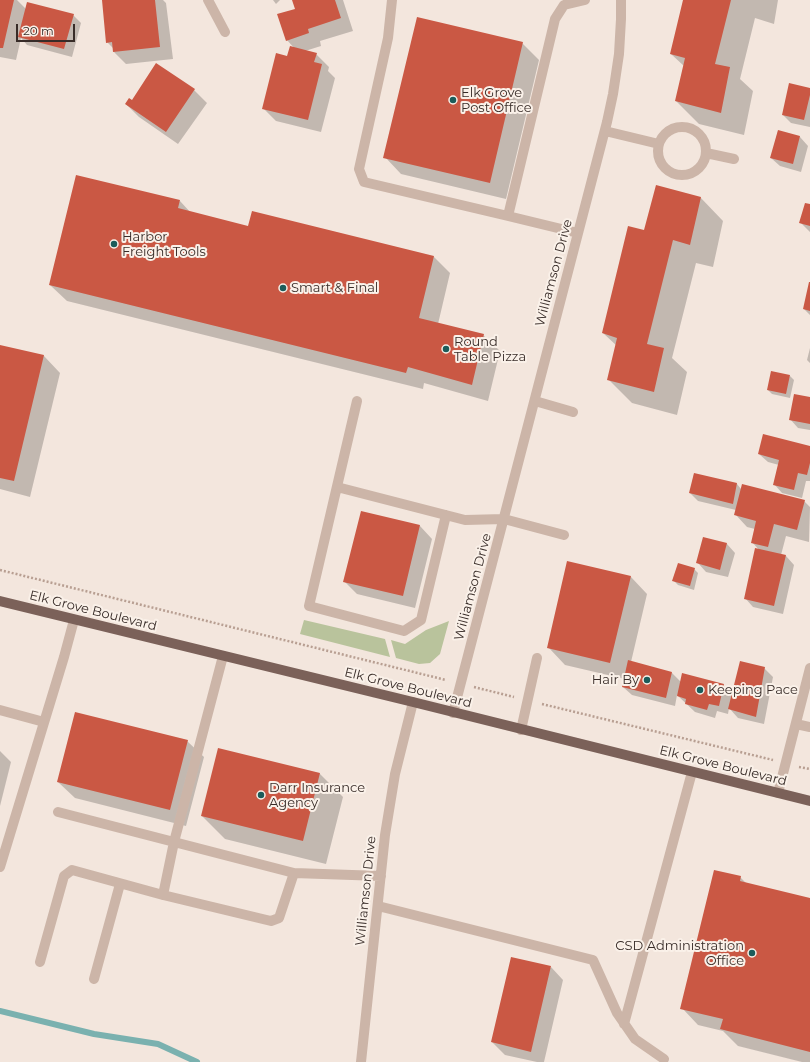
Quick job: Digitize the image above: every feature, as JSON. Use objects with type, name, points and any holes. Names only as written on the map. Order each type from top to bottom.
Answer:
[{"type":"main road","name":"Elk Grove Boulevard","points":[[0,601],[810,801]]},
{"type":"street","points":[[208,0],[225,32]]},
{"type":"street","points":[[392,0],[388,38],[359,169],[364,182],[578,233]]},
{"type":"street","points":[[508,216],[555,19],[564,5],[585,0]]},
{"type":"street","name":"Williamson Drive","points":[[453,713],[605,131],[613,94],[619,54],[621,0]]},
{"type":"street","points":[[676,127],[684,127],[698,132],[703,138],[706,153],[700,167],[694,172],[679,174],[664,168],[660,161],[658,144],[668,131],[676,127]]},
{"type":"street","points":[[605,131],[658,144]]},
{"type":"street","points":[[706,153],[734,159]]},
{"type":"street","points":[[357,401],[309,606],[404,631],[421,620],[446,515]]},
{"type":"street","points":[[535,401],[573,412]]},
{"type":"street","points":[[337,487],[465,520],[504,519],[564,535]]},
{"type":"street","points":[[0,867],[74,620]]},
{"type":"street","points":[[163,895],[174,842],[222,656]]},
{"type":"street","points":[[521,730],[537,658]]},
{"type":"street","points":[[778,793],[810,668]]},
{"type":"street","name":"Williamson Drive","points":[[361,1062],[385,835],[395,774],[413,702]]},
{"type":"street","points":[[0,710],[44,722]]},
{"type":"street","points":[[796,724],[810,727]]},
{"type":"street","points":[[624,1024],[692,772]]},
{"type":"street","points":[[58,812],[294,873],[381,876]]},
{"type":"street","points":[[40,962],[64,876],[72,870],[120,884],[271,921],[279,918],[294,873]]},
{"type":"street","points":[[94,979],[120,884]]},
{"type":"street","points":[[378,906],[593,960],[617,1013],[624,1024],[635,1039],[664,1059]]},
{"type":"path","points":[[0,570],[810,769]]},
{"type":"green space","points":[[304,620],[385,639],[390,657],[300,634]]},
{"type":"green space","points":[[449,621],[440,654],[430,663],[419,664],[396,658],[391,640],[405,644],[426,630]]},
{"type":"building","points":[[0,0],[14,0],[3,48],[0,48]]},
{"type":"building","points":[[102,0],[155,0],[160,47],[113,52],[112,42],[106,43]]},
{"type":"building","points":[[292,0],[335,0],[341,18],[308,29],[309,33],[286,41],[277,14],[295,9]]},
{"type":"building","points":[[683,0],[731,0],[715,64],[730,67],[721,113],[675,101],[685,58],[670,54]]},
{"type":"building","points":[[27,2],[74,14],[64,49],[18,37]]},
{"type":"building","name":"Elk Grove Post Office","points":[[417,17],[523,42],[490,183],[383,158]]},
{"type":"building","points":[[290,46],[317,53],[314,62],[322,64],[308,120],[262,109],[276,53],[287,56]]},
{"type":"building","points":[[156,63],[195,89],[166,132],[125,104],[129,98],[132,100]]},
{"type":"building","points":[[789,83],[810,88],[810,95],[804,120],[782,115]]},
{"type":"building","points":[[778,130],[800,136],[793,164],[770,158]]},
{"type":"building","points":[[76,175],[180,200],[178,208],[248,226],[252,211],[434,256],[419,318],[484,334],[472,385],[408,367],[406,373],[49,285]]},
{"type":"building","points":[[656,185],[701,197],[690,245],[673,240],[647,344],[664,348],[654,392],[607,380],[617,338],[602,333],[628,226],[644,230]]},
{"type":"building","points":[[805,203],[810,204],[810,226],[799,223]]},
{"type":"building","points":[[810,282],[810,311],[803,309]]},
{"type":"building","points":[[0,345],[44,355],[14,481],[0,478]]},
{"type":"building","points":[[771,371],[790,375],[786,394],[767,390]]},
{"type":"building","points":[[794,394],[810,397],[810,424],[789,420]]},
{"type":"building","points":[[763,434],[810,446],[810,463],[807,475],[798,473],[794,490],[773,485],[779,460],[758,454]]},
{"type":"building","points":[[694,473],[737,483],[733,504],[689,493]]},
{"type":"building","points":[[742,484],[805,500],[797,530],[774,524],[768,547],[751,543],[756,521],[734,515]]},
{"type":"building","points":[[361,511],[420,525],[403,596],[343,582]]},
{"type":"building","points":[[703,537],[727,543],[720,570],[696,563]]},
{"type":"building","points":[[755,548],[786,555],[774,606],[744,599]]},
{"type":"building","points":[[567,561],[631,576],[610,663],[547,648]]},
{"type":"building","points":[[678,563],[695,568],[690,586],[672,581]]},
{"type":"building","name":"Hair By","points":[[628,660],[672,672],[666,698],[622,687]]},
{"type":"building","points":[[740,661],[765,667],[756,717],[728,709]]},
{"type":"building","name":"Keeping Pace","points":[[682,673],[724,684],[719,706],[709,704],[707,710],[685,704],[686,699],[677,696]]},
{"type":"building","points":[[75,712],[188,740],[170,810],[57,782]]},
{"type":"building","name":"Darr Insurance Agency","points":[[218,748],[320,773],[303,841],[201,816]]},
{"type":"building","name":"CSD Administration Office","points":[[714,870],[741,876],[740,881],[810,898],[810,1052],[720,1029],[723,1019],[680,1009]]},
{"type":"building","points":[[511,957],[551,966],[531,1052],[491,1042]]},
{"type":"waterway","points":[[0,1011],[94,1034],[158,1044],[197,1062]]},
{"type":"place","name":"Elk Grove Post Office","points":[[453,100]]},
{"type":"place","name":"Harbor Freight Tools","points":[[114,244]]},
{"type":"place","name":"Smart & Final","points":[[283,288]]},
{"type":"place","name":"Round Table Pizza","points":[[446,349]]},
{"type":"place","name":"Hair By","points":[[647,680]]},
{"type":"place","name":"Keeping Pace","points":[[700,690]]},
{"type":"place","name":"Darr Insurance Agency","points":[[261,795]]},
{"type":"place","name":"CSD Administration Office","points":[[752,953]]}]
